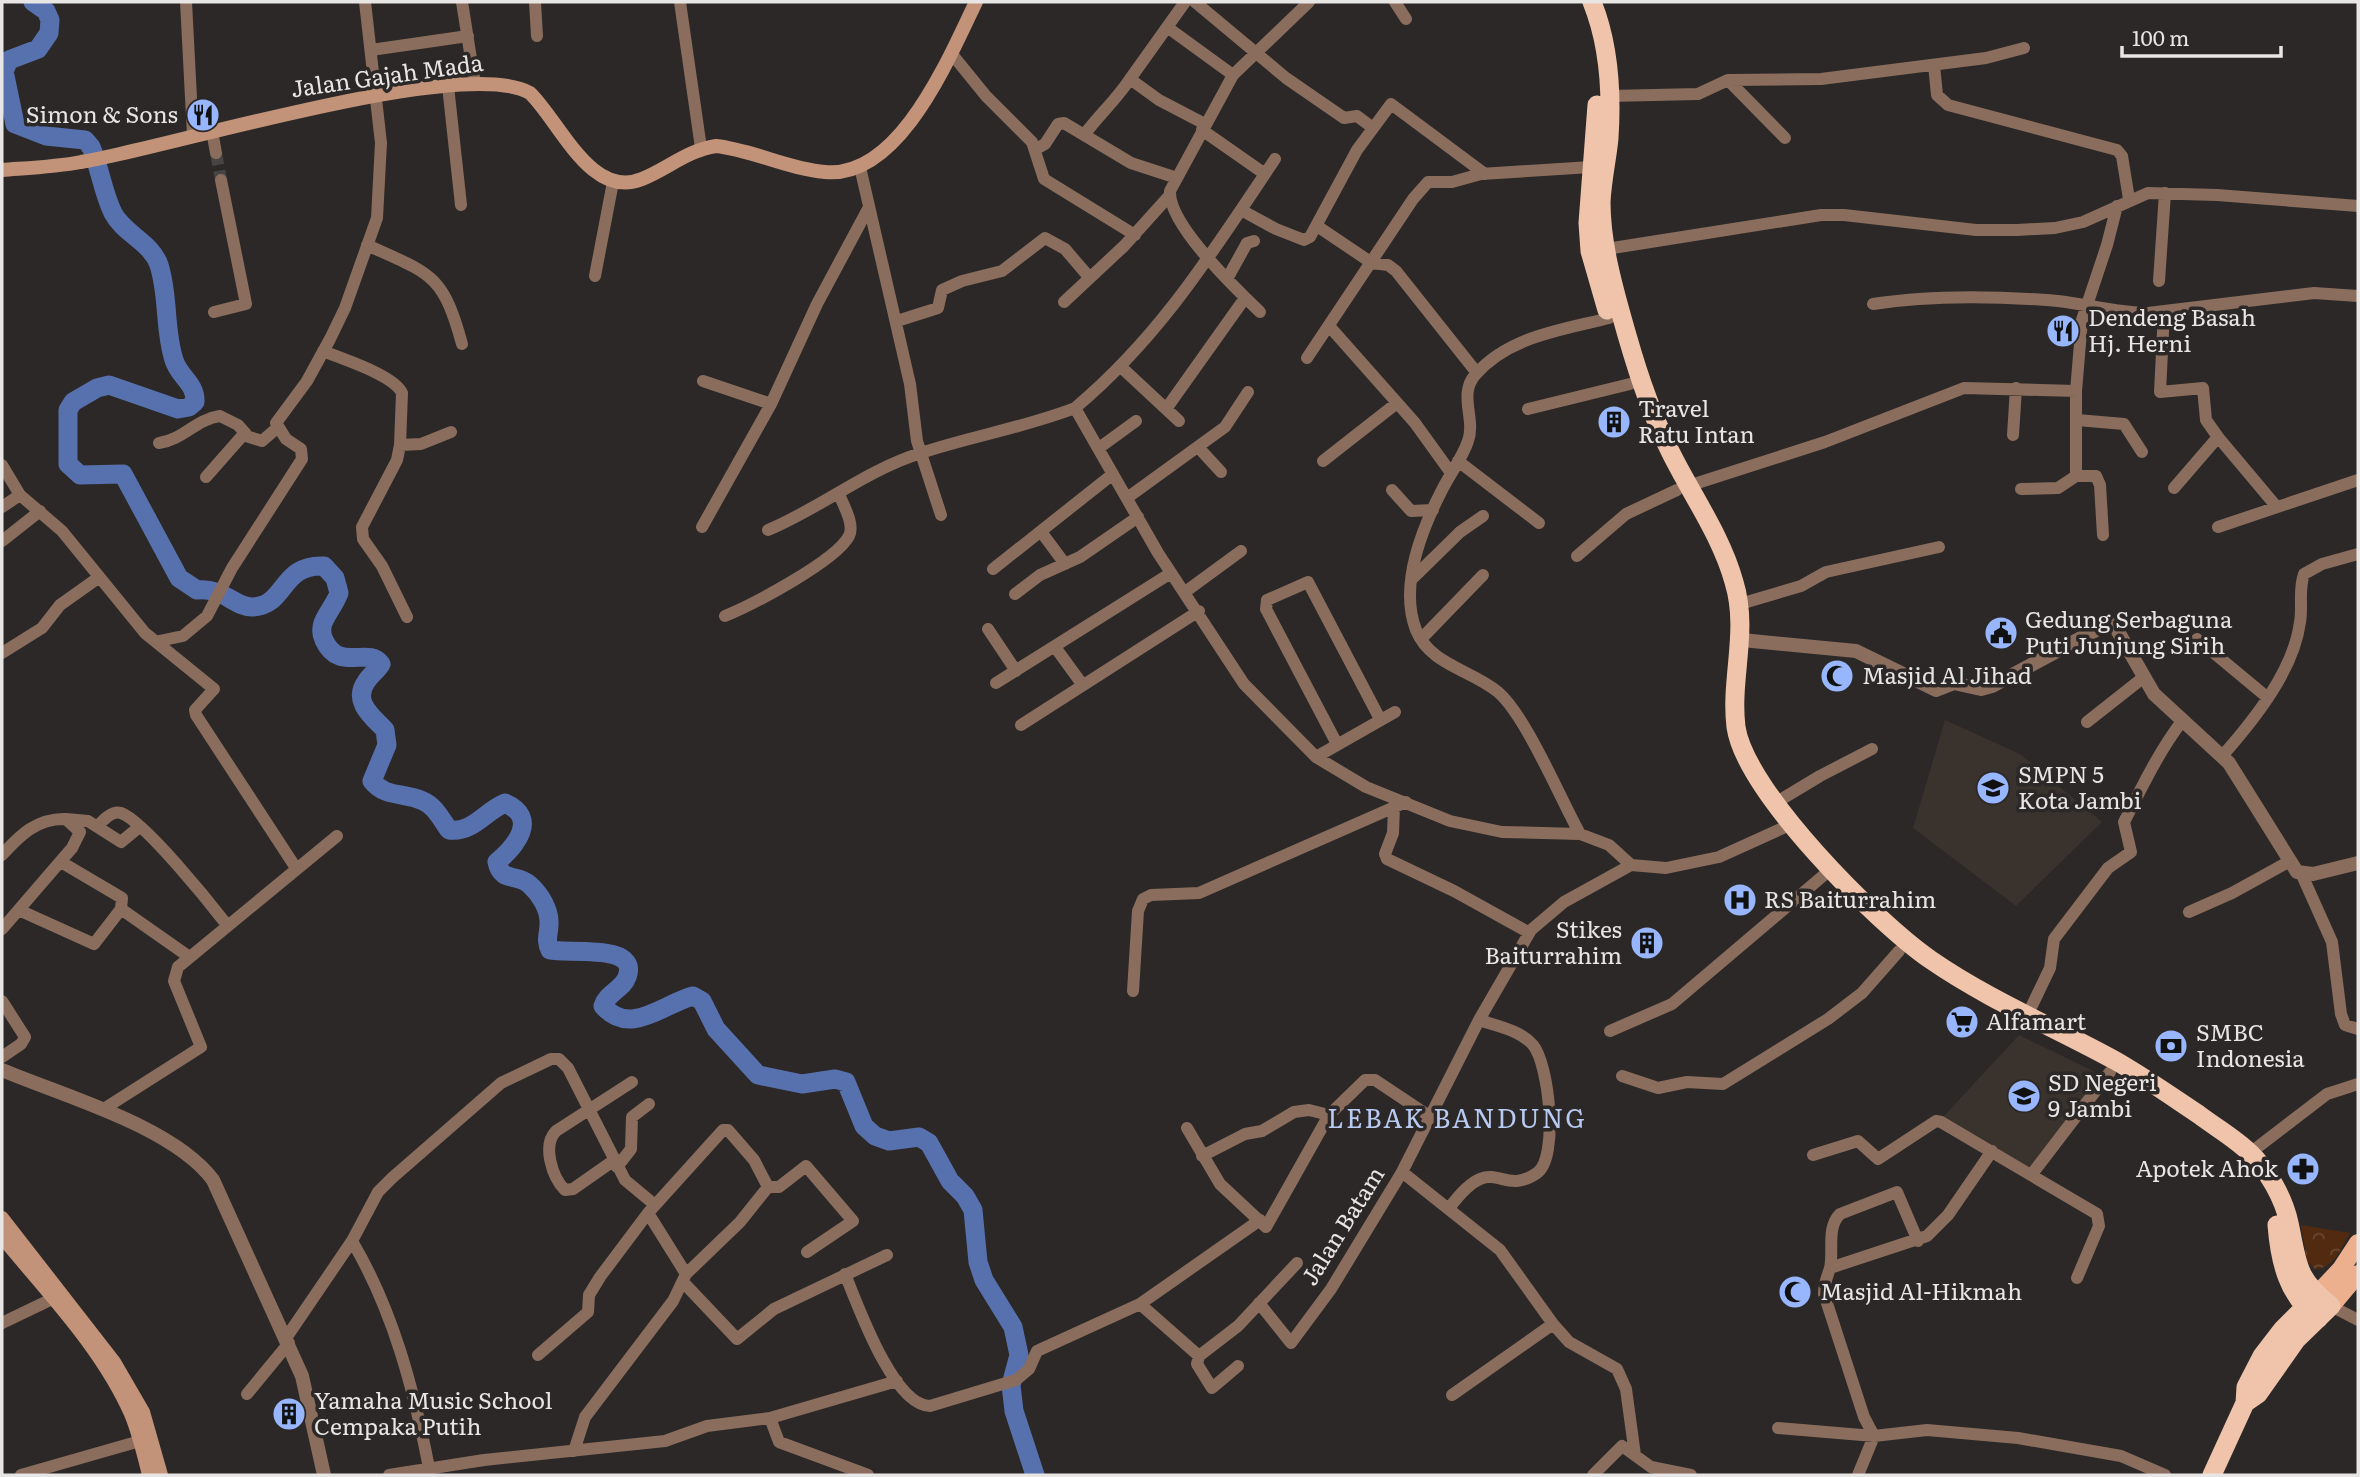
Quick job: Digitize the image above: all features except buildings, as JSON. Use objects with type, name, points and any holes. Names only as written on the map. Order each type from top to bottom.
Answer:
[{"type":"highway","points":[[1578,2],[1594,56],[1598,95],[1588,200],[1609,318],[1657,455],[1682,488],[1727,559],[1740,604],[1742,640],[1735,703],[1739,742],[1747,762],[1775,803],[1872,911],[1949,987],[2110,1072],[2236,1158],[2258,1182],[2277,1224],[2279,1256],[2289,1284],[2318,1307]]},
{"type":"highway","points":[[1592,2],[1603,35],[1609,96],[1609,137],[1598,250],[1653,414],[1716,564],[1728,607],[1729,644],[1723,702],[1726,736],[1742,775],[1824,875],[1899,951],[2148,1081],[2250,1153],[2280,1197],[2289,1221],[2292,1254],[2318,1307]]},
{"type":"highway","points":[[2212,1475],[2245,1403],[2246,1387],[2262,1356],[2282,1330],[2318,1307]]},
{"type":"main road","points":[[613,182],[630,183],[642,179],[701,148],[728,148],[825,172],[860,167],[883,151],[912,117],[951,53],[976,2]]},
{"type":"main road","name":"Jalan Gajah Mada","points":[[2,170],[80,162],[212,131],[378,97],[490,82],[518,86],[530,93],[577,153],[599,176],[613,182]]},
{"type":"main road","points":[[2,1219],[119,1370],[143,1412],[161,1475]]},
{"type":"main road","points":[[2,1237],[52,1299],[119,1391],[140,1440],[149,1475]]},
{"type":"main road","points":[[2318,1307],[2358,1243]]},
{"type":"main road","points":[[2318,1307],[2358,1274]]},
{"type":"street","points":[[186,2],[193,136]]},
{"type":"street","points":[[159,641],[170,641],[190,632],[215,603],[223,584],[302,459],[301,449],[277,428],[276,423],[307,381],[345,308],[377,218],[381,144],[378,97],[365,2]]},
{"type":"street","points":[[462,2],[475,84]]},
{"type":"street","points":[[535,2],[537,36]]},
{"type":"street","points":[[680,2],[701,148]]},
{"type":"street","points":[[1084,135],[1102,111],[1112,106],[1185,2]]},
{"type":"street","points":[[1195,2],[1286,78],[1344,118],[1357,116],[1373,128]]},
{"type":"street","points":[[1064,302],[1135,235],[1170,195],[1233,75],[1309,2]]},
{"type":"street","points":[[1395,2],[1406,19]]},
{"type":"street","points":[[1167,27],[1233,75]]},
{"type":"street","points":[[371,50],[468,36]]},
{"type":"street","points":[[1609,96],[1698,94],[1728,80],[1821,79],[1986,58],[2024,48]]},
{"type":"street","points":[[951,53],[1036,149],[1044,179],[1135,235]]},
{"type":"street","points":[[1934,65],[1937,95],[1948,105],[2117,150],[2122,156],[2129,199]]},
{"type":"street","points":[[1130,79],[1204,127],[1265,174]]},
{"type":"street","points":[[1728,80],[1784,138]]},
{"type":"street","points":[[448,86],[461,205]]},
{"type":"street","points":[[1241,210],[1276,229],[1304,240],[1310,237],[1355,153],[1389,106],[1396,106],[1485,174]]},
{"type":"street","points":[[1036,149],[1045,144],[1061,123],[1131,163],[1177,178]]},
{"type":"street","points":[[212,131],[216,153]]},
{"type":"street","points":[[768,530],[885,468],[920,453],[1026,427],[1074,408],[1121,367],[1171,311],[1275,159]]},
{"type":"street","points":[[860,167],[897,321],[920,453],[941,515]]},
{"type":"street","points":[[1307,358],[1423,185],[1430,181],[1452,183],[1485,174],[1591,167]]},
{"type":"street","points":[[214,313],[246,304],[220,180]]},
{"type":"street","points":[[595,276],[613,182]]},
{"type":"street","points":[[1598,250],[1821,215],[1844,215],[1976,230],[2056,228],[2093,219],[2129,199],[2148,193],[2358,206]]},
{"type":"street","points":[[2159,281],[2165,193]]},
{"type":"street","points":[[1170,195],[1173,207],[1208,259],[1260,312]]},
{"type":"street","points":[[2076,477],[2076,391],[2085,305],[2108,245],[2117,206]]},
{"type":"street","points":[[702,527],[771,404],[817,304],[869,207]]},
{"type":"street","points":[[1317,226],[1372,263],[1388,265],[1396,271],[1477,373]]},
{"type":"street","points":[[897,321],[934,310],[940,305],[942,290],[1002,271],[1045,238],[1065,249],[1089,276]]},
{"type":"street","points":[[1227,279],[1247,243],[1254,241]]},
{"type":"street","points":[[367,245],[404,261],[440,284],[462,344]]},
{"type":"street","points":[[1873,304],[1914,299],[1989,298],[2085,305],[2122,312],[2164,312],[2314,293],[2358,296]]},
{"type":"street","points":[[1166,409],[1245,298]]},
{"type":"street","points":[[2164,312],[2160,392],[2203,388],[2206,420],[2276,506]]},
{"type":"street","points":[[1580,834],[1511,704],[1482,681],[1439,659],[1421,639],[1415,624],[1411,580],[1433,510],[1470,436],[1467,390],[1477,373],[1501,352],[1521,342],[1609,318]]},
{"type":"street","points":[[1334,321],[1397,403],[1455,467],[1539,523]]},
{"type":"street","points":[[323,351],[398,386],[402,393],[397,460],[364,518],[363,539],[382,566],[407,617]]},
{"type":"street","points":[[1121,367],[1179,421]]},
{"type":"street","points":[[703,381],[771,404]]},
{"type":"street","points":[[1528,409],[1630,384]]},
{"type":"street","points":[[1577,556],[1626,514],[1682,488],[1825,442],[1964,388],[2076,391]]},
{"type":"street","points":[[2013,435],[2016,388]]},
{"type":"street","points":[[1127,498],[1225,427],[1248,392]]},
{"type":"street","points":[[1323,461],[1397,403]]},
{"type":"street","points":[[1074,408],[1158,554],[1199,611],[1244,684],[1316,757],[1400,805],[1450,821],[1502,832],[1580,834],[1609,845],[1631,865],[1666,868],[1719,857],[1783,828]]},
{"type":"street","points":[[159,443],[178,439],[194,425],[220,416],[238,425],[246,434],[262,441],[277,428]]},
{"type":"street","points":[[2077,420],[2124,424],[2143,453]]},
{"type":"street","points":[[1098,448],[1136,421]]},
{"type":"street","points":[[400,445],[421,444],[451,432]]},
{"type":"street","points":[[206,477],[246,434]]},
{"type":"street","points":[[2174,488],[2218,437]]},
{"type":"street","points":[[1198,447],[1221,472]]},
{"type":"street","points":[[2,465],[20,495],[62,531],[145,633],[159,641],[214,689],[195,710],[196,715],[296,868]]},
{"type":"street","points":[[993,569],[1042,533],[1113,474]]},
{"type":"street","points":[[2021,489],[2062,487],[2076,477],[2090,474],[2099,480],[2103,536]]},
{"type":"street","points":[[2218,527],[2358,480]]},
{"type":"street","points":[[1392,490],[1411,510],[1433,510]]},
{"type":"street","points":[[725,616],[750,606],[792,580],[832,553],[849,536],[851,526],[839,494]]},
{"type":"street","points":[[2,507],[20,495]]},
{"type":"street","points":[[2,541],[40,511]]},
{"type":"street","points":[[1411,580],[1460,532],[1483,516]]},
{"type":"street","points":[[1015,594],[1040,575],[1080,557],[1138,517]]},
{"type":"street","points":[[1042,533],[1065,564]]},
{"type":"street","points":[[1740,604],[1801,586],[1826,572],[1940,547]]},
{"type":"street","points":[[1185,592],[1241,551]]},
{"type":"street","points":[[2223,755],[2280,679],[2300,623],[2299,591],[2304,574],[2322,564],[2358,554]]},
{"type":"street","points":[[996,683],[1171,573]]},
{"type":"street","points":[[1421,639],[1483,575]]},
{"type":"street","points":[[2,653],[46,625],[60,604],[98,578]]},
{"type":"street","points":[[1337,744],[1266,609],[1267,600],[1308,582],[1380,719]]},
{"type":"street","points":[[1021,725],[1199,611]]},
{"type":"street","points":[[1742,640],[1856,651],[1936,690],[1954,682],[1981,689],[2070,646],[2099,626],[2109,623],[2116,628],[2154,694],[2223,755],[2290,862],[2302,875],[2334,951],[2341,1014],[2345,1025],[2358,1029]]},
{"type":"street","points":[[988,629],[1016,671]]},
{"type":"street","points":[[2197,639],[2268,698]]},
{"type":"street","points":[[1055,647],[1082,684]]},
{"type":"street","points":[[2087,722],[2144,677]]},
{"type":"street","points":[[1316,757],[1395,712]]},
{"type":"street","points":[[2027,1016],[2050,968],[2054,939],[2108,868],[2132,850],[2124,828],[2152,764],[2182,721]]},
{"type":"street","points":[[1775,803],[1872,749]]},
{"type":"street","points":[[1400,805],[1385,854],[1387,859],[1454,891],[1528,932]]},
{"type":"street","points":[[1133,991],[1138,911],[1143,899],[1151,895],[1199,893],[1400,805]]},
{"type":"street","points":[[98,826],[108,816],[121,813],[191,879],[227,925]]},
{"type":"street","points":[[2,929],[21,911],[80,835],[66,819]]},
{"type":"street","points":[[2,856],[26,830],[45,822],[81,819],[98,826],[121,842],[138,828]]},
{"type":"street","points":[[103,1110],[201,1047],[174,981],[178,967],[188,956],[337,836]]},
{"type":"street","points":[[21,911],[94,944],[121,909],[122,898],[61,862]]},
{"type":"street","points":[[2189,912],[2290,862]]},
{"type":"street","points":[[2302,875],[2358,863]]},
{"type":"street","name":"Jalan Batam","points":[[1259,1303],[1291,1343],[1331,1289],[1402,1172],[1479,1020],[1528,932],[1564,902],[1631,865]]},
{"type":"street","points":[[1610,1031],[1672,1004],[1824,875]]},
{"type":"street","points":[[121,909],[188,956]]},
{"type":"street","points":[[1622,1076],[1658,1088],[1688,1082],[1723,1084],[1828,1020],[1862,993],[1899,951]]},
{"type":"street","points":[[2,1000],[26,1037],[21,1044],[2,1057]]},
{"type":"street","points":[[1450,1207],[1463,1189],[1476,1178],[1486,1175],[1517,1181],[1539,1172],[1549,1159],[1546,1082],[1539,1055],[1525,1038],[1479,1020]]},
{"type":"street","points":[[247,1394],[288,1340],[352,1241],[369,1207],[392,1178],[501,1083],[551,1059],[559,1059],[568,1068],[615,1164],[625,1180],[652,1209],[685,1278],[737,1339],[774,1310],[887,1255]]},
{"type":"street","points":[[2,1070],[103,1110],[180,1147],[200,1162],[213,1180],[288,1340],[308,1398],[324,1475]]},
{"type":"street","points":[[2032,1174],[2110,1072]]},
{"type":"street","points":[[1187,1128],[1220,1184],[1266,1227],[1329,1115],[1369,1079],[1429,1116]]},
{"type":"street","points":[[632,1082],[552,1134],[549,1149],[552,1168],[562,1188],[569,1190],[615,1164],[631,1149],[632,1117],[649,1104]]},
{"type":"street","points":[[2250,1153],[2327,1094],[2358,1084]]},
{"type":"street","points":[[1202,1156],[1245,1134],[1262,1131],[1294,1112],[1309,1110],[1329,1115]]},
{"type":"street","points":[[1813,1155],[1858,1141],[1878,1159],[1936,1121],[2032,1174],[2097,1214],[2099,1226],[2077,1278]]},
{"type":"street","points":[[538,1355],[588,1312],[590,1292],[652,1209],[725,1129],[754,1160],[768,1187]]},
{"type":"street","points":[[1830,1268],[1918,1241],[1939,1227],[1992,1151]]},
{"type":"street","points":[[768,1187],[779,1187],[806,1166],[853,1221],[807,1252]]},
{"type":"street","points":[[1402,1172],[1450,1207],[1464,1223],[1500,1250],[1553,1324],[1575,1347],[1617,1369],[1626,1388],[1635,1455]]},
{"type":"street","points":[[575,1451],[585,1417],[673,1301],[685,1278],[740,1222],[768,1187]]},
{"type":"street","points":[[1874,1436],[1864,1417],[1825,1294],[1824,1279],[1830,1268],[1830,1245],[1836,1217],[1897,1192],[1918,1241]]},
{"type":"street","points":[[845,1274],[869,1335],[897,1381],[922,1406],[1016,1380],[1029,1369],[1037,1352],[1140,1304],[1259,1220]]},
{"type":"street","points":[[352,1241],[376,1285],[410,1378],[429,1468]]},
{"type":"street","points":[[1238,1366],[1212,1388],[1197,1364],[1199,1356],[1238,1326],[1297,1263]]},
{"type":"street","points":[[2,1323],[52,1299]]},
{"type":"street","points":[[1140,1304],[1199,1356]]},
{"type":"street","points":[[2318,1307],[2358,1320]]},
{"type":"street","points":[[1452,1395],[1553,1324]]},
{"type":"street","points":[[389,1475],[484,1460],[665,1441],[706,1426],[770,1418],[897,1381]]},
{"type":"street","points":[[770,1418],[774,1437],[779,1442],[868,1475]]},
{"type":"street","points":[[1778,1428],[1874,1436],[1927,1430],[2018,1438],[2121,1456],[2165,1475]]},
{"type":"street","points":[[1858,1475],[1874,1436]]},
{"type":"street","points":[[21,1475],[140,1440]]},
{"type":"street","points":[[1592,1475],[1619,1448],[1625,1447],[1651,1466],[1692,1475]]},
{"type":"shaded area","name":"SMPN 5 Kota Jambi","points":[[1945,720],[2020,754],[2102,822],[2016,906],[1913,828]]},
{"type":"shaded area","name":"SD Negeri 9 Jambi","points":[[2019,1035],[2101,1075],[2032,1169],[1943,1117]]},
{"type":"green space","points":[[2301,1225],[2350,1233],[2332,1262],[2315,1269],[2307,1261]]},
{"type":"waterway","points":[[33,2],[46,11],[50,20],[49,33],[38,49],[9,60],[4,71],[15,124],[46,136],[85,140],[91,147],[113,213],[124,227],[150,250],[159,265],[174,360],[195,395],[195,402],[189,407],[178,409],[109,385],[97,388],[73,402],[68,410],[68,464],[80,475],[123,474],[179,578],[197,590],[222,594],[247,606],[264,605],[299,571],[324,566],[335,578],[339,593],[323,623],[324,640],[337,655],[369,657],[381,664],[366,682],[361,696],[366,709],[385,730],[387,745],[372,781],[383,790],[427,803],[438,813],[449,830],[472,825],[505,803],[515,809],[521,816],[521,832],[511,848],[497,862],[499,869],[506,875],[525,881],[541,898],[549,919],[547,940],[550,950],[600,952],[623,959],[628,966],[627,977],[603,1006],[613,1015],[635,1019],[693,996],[702,1001],[716,1029],[758,1075],[802,1084],[835,1079],[846,1082],[864,1126],[875,1136],[889,1141],[919,1137],[929,1143],[950,1181],[965,1196],[973,1210],[978,1262],[984,1280],[1013,1327],[1019,1355],[1011,1385],[1014,1411],[1035,1475]]},
{"type":"tunnel","points":[[216,153],[221,180]]},
{"type":"place","name":"Simon & Sons","points":[[203,115]]},
{"type":"place","name":"Dendeng Basah Hj. Herni","points":[[2063,331]]},
{"type":"place","name":"Travel Ratu Intan","points":[[1614,422]]},
{"type":"place","name":"Gedung Serbaguna Puti Junjung Sirih","points":[[2001,633]]},
{"type":"place","name":"Masjid Al Jihad","points":[[1837,676]]},
{"type":"place","name":"SMPN 5 Kota Jambi","points":[[1993,788]]},
{"type":"place","name":"RS Baiturrahim","points":[[1740,900]]},
{"type":"place","name":"Stikes Baiturrahim","points":[[1647,943]]},
{"type":"place","name":"Alfamart","points":[[1962,1022]]},
{"type":"place","name":"SMBC Indonesia","points":[[2171,1046]]},
{"type":"place","name":"SD Negeri 9 Jambi","points":[[2024,1096]]},
{"type":"place","name":"Apotek Ahok","points":[[2303,1169]]},
{"type":"place","name":"Masjid Al-Hikmah","points":[[1795,1292]]},
{"type":"place","name":"Yamaha Music School Cempaka Putih","points":[[289,1414]]},
{"type":"district","name":"LEBAK BANDUNG","points":[[1457,1119]]}]
